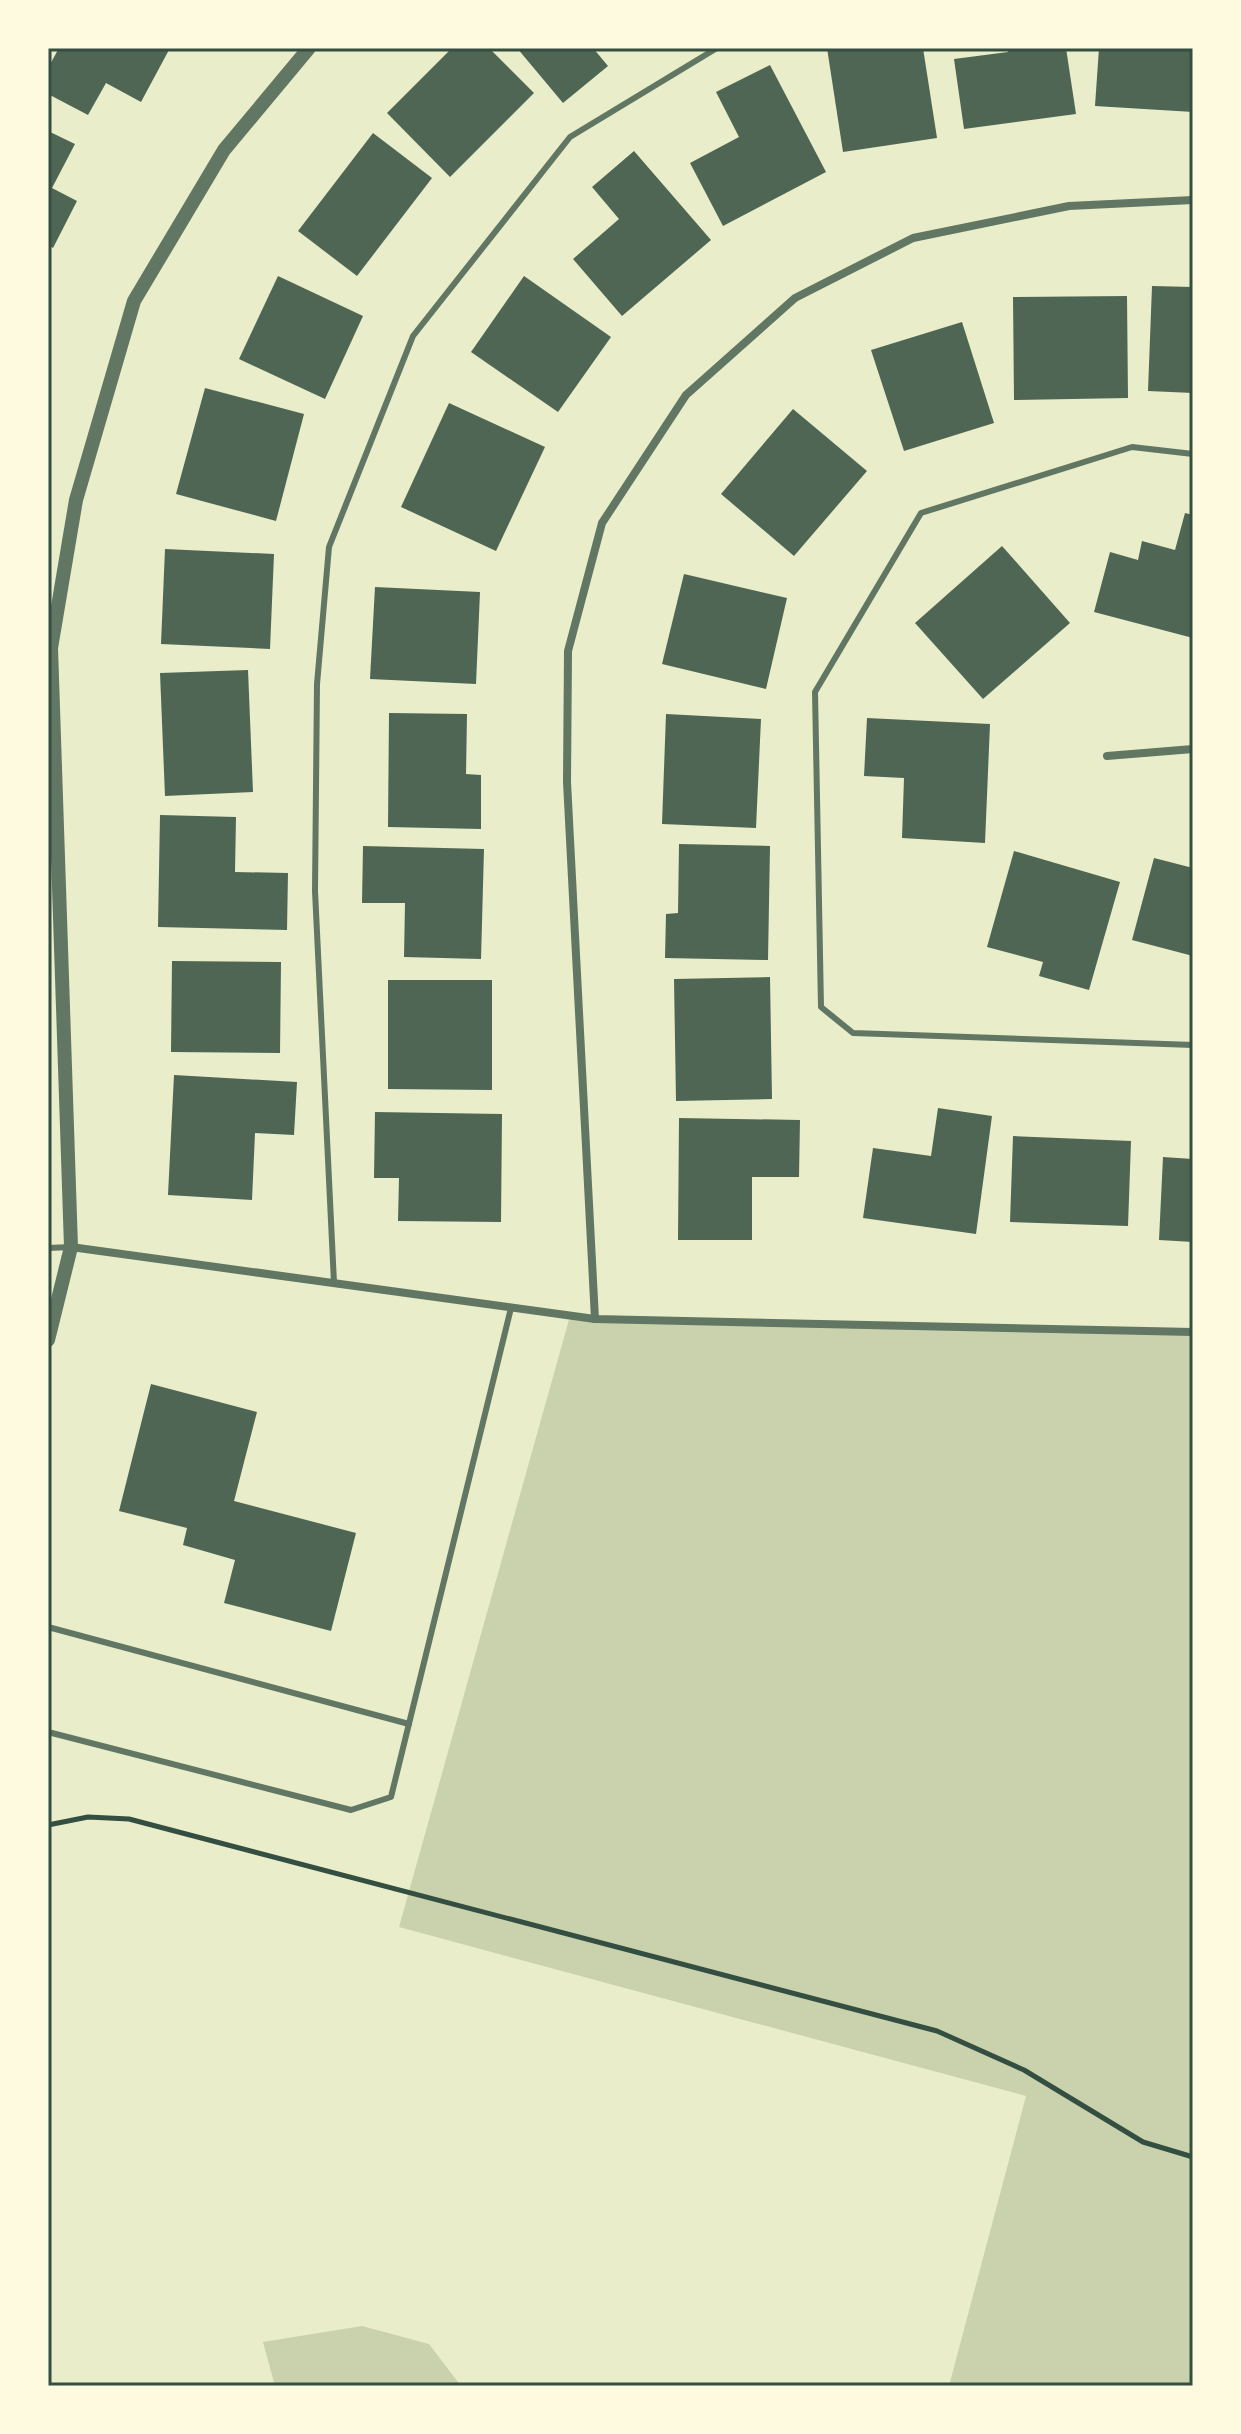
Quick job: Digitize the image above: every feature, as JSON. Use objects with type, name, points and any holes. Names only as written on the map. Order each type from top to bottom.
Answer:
[{"type":"street","points":[[48,1340],[71,1247],[55,934],[51,648],[76,500],[134,301],[224,150],[309,48]]},
{"type":"street","points":[[595,1319],[567,782],[568,651],[602,523],[686,395],[795,298],[913,238],[1069,206],[1193,200]]},
{"type":"street","points":[[1107,756],[1193,749]]},
{"type":"street","points":[[71,1247],[595,1319],[1193,1332]]},
{"type":"lane","points":[[334,1283],[315,891],[317,684],[329,547],[413,336],[570,137],[717,48]]},
{"type":"lane","points":[[1193,454],[1132,447],[921,513],[815,692],[821,1007],[853,1033],[1193,1045]]},
{"type":"lane","points":[[48,1248],[71,1247]]},
{"type":"lane","points":[[48,1732],[351,1810],[391,1797],[511,1308]]},
{"type":"lane","points":[[48,1627],[409,1724]]},
{"type":"path","points":[[48,1825],[88,1817],[129,1819],[937,2031],[1024,2070],[1143,2142],[1193,2157]]},
{"type":"green space","points":[[570,1316],[1193,1332],[1193,2386],[949,2386],[1026,2096],[399,1927]]},
{"type":"green space","points":[[362,2326],[429,2344],[461,2386],[275,2386],[263,2342]]},
{"type":"building","points":[[59,48],[170,48],[141,102],[106,83],[88,115],[48,94],[48,68]]},
{"type":"building","points":[[452,48],[489,48],[534,93],[450,177],[387,113]]},
{"type":"building","points":[[517,48],[593,48],[608,66],[563,103]]},
{"type":"building","points":[[827,48],[923,48],[937,138],[843,152]]},
{"type":"building","points":[[1008,48],[1066,48],[1076,114],[964,129],[954,59],[1008,52]]},
{"type":"building","points":[[1099,48],[1193,48],[1193,112],[1095,106]]},
{"type":"building","points":[[770,65],[826,172],[723,226],[690,163],[739,137],[716,92]]},
{"type":"building","points":[[48,131],[75,144],[52,188],[77,201],[53,248],[48,245]]},
{"type":"building","points":[[373,133],[432,178],[357,276],[298,231]]},
{"type":"building","points":[[634,151],[711,240],[622,316],[573,259],[619,219],[592,187]]},
{"type":"building","points":[[278,276],[363,316],[325,399],[239,359]]},
{"type":"building","points":[[524,276],[611,337],[558,412],[471,352]]},
{"type":"building","points":[[1152,286],[1193,287],[1193,393],[1148,391]]},
{"type":"building","points":[[1127,296],[1128,398],[1014,400],[1013,297]]},
{"type":"building","points":[[962,322],[994,423],[904,451],[871,350]]},
{"type":"building","points":[[205,388],[304,414],[276,521],[176,494]]},
{"type":"building","points":[[449,403],[545,447],[496,551],[401,507]]},
{"type":"building","points":[[793,409],[867,471],[794,556],[721,494]]},
{"type":"building","points":[[1185,513],[1193,515],[1193,638],[1094,612],[1110,552],[1138,560],[1142,541],[1175,550]]},
{"type":"building","points":[[1002,546],[1070,623],[983,699],[915,623]]},
{"type":"building","points":[[165,549],[274,554],[270,649],[161,644]]},
{"type":"building","points":[[684,574],[787,598],[766,689],[662,664]]},
{"type":"building","points":[[375,587],[480,592],[476,684],[370,679]]},
{"type":"building","points":[[248,670],[253,792],[165,796],[160,673]]},
{"type":"building","points":[[389,713],[467,714],[466,774],[481,775],[481,829],[388,827]]},
{"type":"building","points":[[666,714],[761,719],[756,828],[662,824]]},
{"type":"building","points":[[867,718],[990,724],[985,843],[902,838],[904,778],[864,776]]},
{"type":"building","points":[[160,815],[236,817],[235,872],[288,873],[287,930],[158,927]]},
{"type":"building","points":[[679,844],[770,846],[768,960],[665,958],[666,914],[678,913]]},
{"type":"building","points":[[363,846],[484,849],[481,959],[404,957],[405,903],[362,903]]},
{"type":"building","points":[[1014,851],[1120,882],[1089,990],[1039,976],[1043,962],[987,947]]},
{"type":"building","points":[[1154,858],[1193,868],[1193,956],[1132,940]]},
{"type":"building","points":[[172,961],[281,962],[280,1053],[171,1052]]},
{"type":"building","points":[[770,977],[772,1099],[676,1101],[674,979]]},
{"type":"building","points":[[388,980],[492,980],[492,1090],[388,1089]]},
{"type":"building","points":[[174,1075],[297,1082],[294,1135],[255,1133],[252,1200],[168,1195]]},
{"type":"building","points":[[938,1108],[992,1116],[976,1234],[863,1218],[873,1148],[931,1156]]},
{"type":"building","points":[[375,1112],[502,1114],[501,1222],[398,1221],[399,1178],[374,1178]]},
{"type":"building","points":[[679,1118],[800,1120],[799,1177],[752,1177],[752,1240],[678,1240]]},
{"type":"building","points":[[1013,1136],[1131,1141],[1128,1226],[1010,1222]]},
{"type":"building","points":[[1163,1157],[1193,1159],[1193,1242],[1159,1240]]},
{"type":"building","points":[[151,1384],[257,1412],[234,1501],[356,1533],[331,1631],[224,1603],[235,1560],[183,1545],[187,1528],[119,1511]]}]
